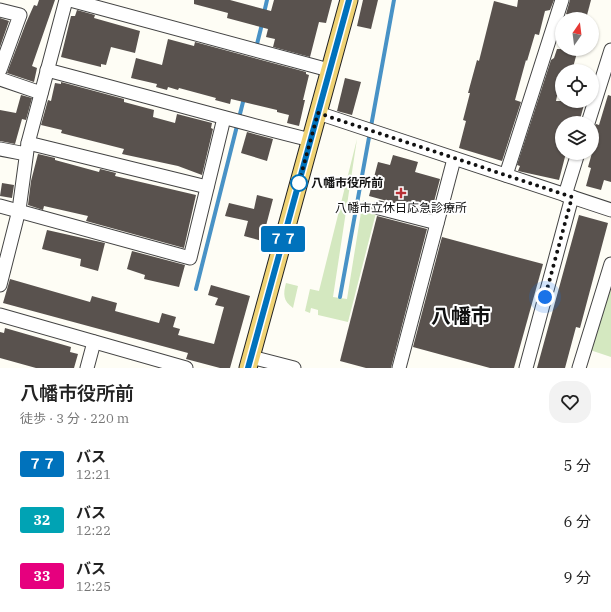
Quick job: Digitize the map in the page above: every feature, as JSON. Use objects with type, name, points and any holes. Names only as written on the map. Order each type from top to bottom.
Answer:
[{"type":"main road","points":[[249,362],[349,0]]},
{"type":"street","points":[[0,283],[19,210],[27,148],[66,0]]},
{"type":"street","points":[[70,0],[329,70]]},
{"type":"street","points":[[506,176],[562,0]]},
{"type":"street","points":[[0,10],[20,15],[0,70]]},
{"type":"street","points":[[590,116],[611,50]]},
{"type":"street","points":[[47,70],[311,140]]},
{"type":"street","points":[[0,79],[41,93]]},
{"type":"street","points":[[318,113],[611,210]]},
{"type":"street","points":[[0,206],[190,258],[207,187],[232,120]]},
{"type":"street","points":[[0,150],[27,148],[207,187]]},
{"type":"street","points":[[399,368],[454,159]]},
{"type":"street","points":[[526,368],[577,160]]},
{"type":"street","points":[[379,208],[437,223]]},
{"type":"street","points":[[579,368],[611,264]]},
{"type":"street","points":[[0,315],[186,368]]},
{"type":"street","points":[[87,368],[94,342]]},
{"type":"street","points":[[249,362],[294,368]]},
{"type":"green space","points":[[357,139],[333,297],[347,299],[363,200],[378,205],[348,322],[318,315],[318,310],[311,308],[310,313],[305,311],[310,289],[319,291]]},
{"type":"green space","points":[[611,281],[611,357],[590,350]]},
{"type":"green space","points":[[286,283],[298,286],[293,308],[287,303],[285,297],[284,291]]},
{"type":"building","points":[[39,0],[55,0],[32,66],[37,68],[34,82],[7,73],[26,23],[34,5],[37,6]]},
{"type":"building","points":[[194,0],[230,0],[271,11],[274,0],[332,0],[326,23],[319,22],[310,57],[273,47],[275,39],[266,37],[268,29],[227,18],[228,13],[194,4]]},
{"type":"building","points":[[363,0],[378,0],[371,29],[357,26]]},
{"type":"building","points":[[518,0],[554,0],[550,10],[545,11],[539,35],[535,34],[527,61],[526,60],[515,100],[521,102],[502,161],[459,148],[466,121],[463,120],[470,93],[468,93],[477,60],[479,61],[494,1],[517,7]]},
{"type":"building","points":[[570,0],[591,0],[588,12],[567,12]]},
{"type":"building","points":[[77,10],[95,15],[94,18],[140,31],[135,53],[111,47],[106,65],[101,64],[101,67],[61,57],[71,16],[75,16]]},
{"type":"building","points":[[0,18],[9,21],[0,47]]},
{"type":"building","points":[[168,39],[194,46],[195,42],[306,72],[306,74],[309,75],[299,126],[287,123],[289,115],[277,112],[277,110],[231,99],[230,104],[215,100],[216,98],[179,88],[178,90],[168,87],[167,90],[156,87],[157,84],[131,78],[136,58],[162,65]]},
{"type":"building","points":[[555,55],[576,56],[574,64],[555,64],[555,108],[583,108],[581,116],[555,116],[555,160],[564,160],[559,180],[518,171],[520,166],[517,165],[551,60]]},
{"type":"building","points":[[345,78],[361,82],[352,115],[337,111]]},
{"type":"building","points":[[61,82],[124,99],[124,102],[154,110],[153,117],[175,123],[177,114],[212,123],[211,128],[213,129],[202,175],[178,166],[122,154],[124,149],[61,133],[62,130],[41,125],[48,100],[51,101],[55,83],[61,84]]},
{"type":"building","points":[[21,95],[32,98],[26,120],[22,119],[15,144],[0,141],[0,110],[16,113]]},
{"type":"building","points":[[608,95],[611,96],[611,182],[604,180],[601,190],[586,186],[591,168],[588,167],[590,160],[599,160],[599,125]]},
{"type":"building","points":[[247,132],[273,139],[267,161],[241,153]]},
{"type":"building","points":[[38,154],[99,172],[100,169],[116,173],[115,176],[196,195],[184,248],[86,221],[88,216],[44,206],[43,210],[28,205],[31,181]]},
{"type":"building","points":[[393,155],[418,162],[415,172],[440,179],[431,213],[369,196],[378,162],[390,165]]},
{"type":"building","points":[[2,183],[14,185],[12,198],[0,196]]},
{"type":"building","points":[[257,195],[273,199],[262,241],[244,236],[248,221],[225,216],[229,203],[254,209]]},
{"type":"building","points":[[579,215],[608,223],[580,328],[576,327],[565,368],[537,368]]},
{"type":"building","points":[[377,216],[427,229],[391,368],[366,368],[340,361]]},
{"type":"building","points":[[47,230],[105,243],[98,271],[80,266],[81,259],[42,249]]},
{"type":"building","points":[[442,237],[543,264],[514,368],[490,368],[413,347]]},
{"type":"building","points":[[132,251],[185,265],[179,287],[144,279],[145,275],[127,269]]},
{"type":"building","points":[[10,279],[90,302],[92,296],[117,303],[115,311],[159,323],[162,313],[176,317],[173,327],[180,329],[178,335],[214,344],[224,307],[215,305],[218,298],[208,295],[211,285],[250,296],[230,368],[220,368],[186,359],[188,353],[3,303]]},
{"type":"building","points":[[5,328],[71,347],[70,352],[78,354],[74,368],[36,368],[0,358],[0,332],[4,333]]},
{"type":"waterway","points":[[264,13],[267,0]]},
{"type":"waterway","points":[[340,297],[394,0]]},
{"type":"waterway","points":[[256,48],[262,24]]},
{"type":"waterway","points":[[196,289],[244,98]]},
{"type":"bus line","name":"７７","points":[[248,368],[349,0]]},
{"type":"place","name":"八幡市役所前","points":[[299,183]]},
{"type":"place","name":"八幡市立休日応急診療所","points":[[401,193]]},
{"type":"district","name":"八幡市","points":[[461,316]]},
{"type":"route","points":[[299,183],[298,186],[318,113],[572,197],[545,297]]}]
